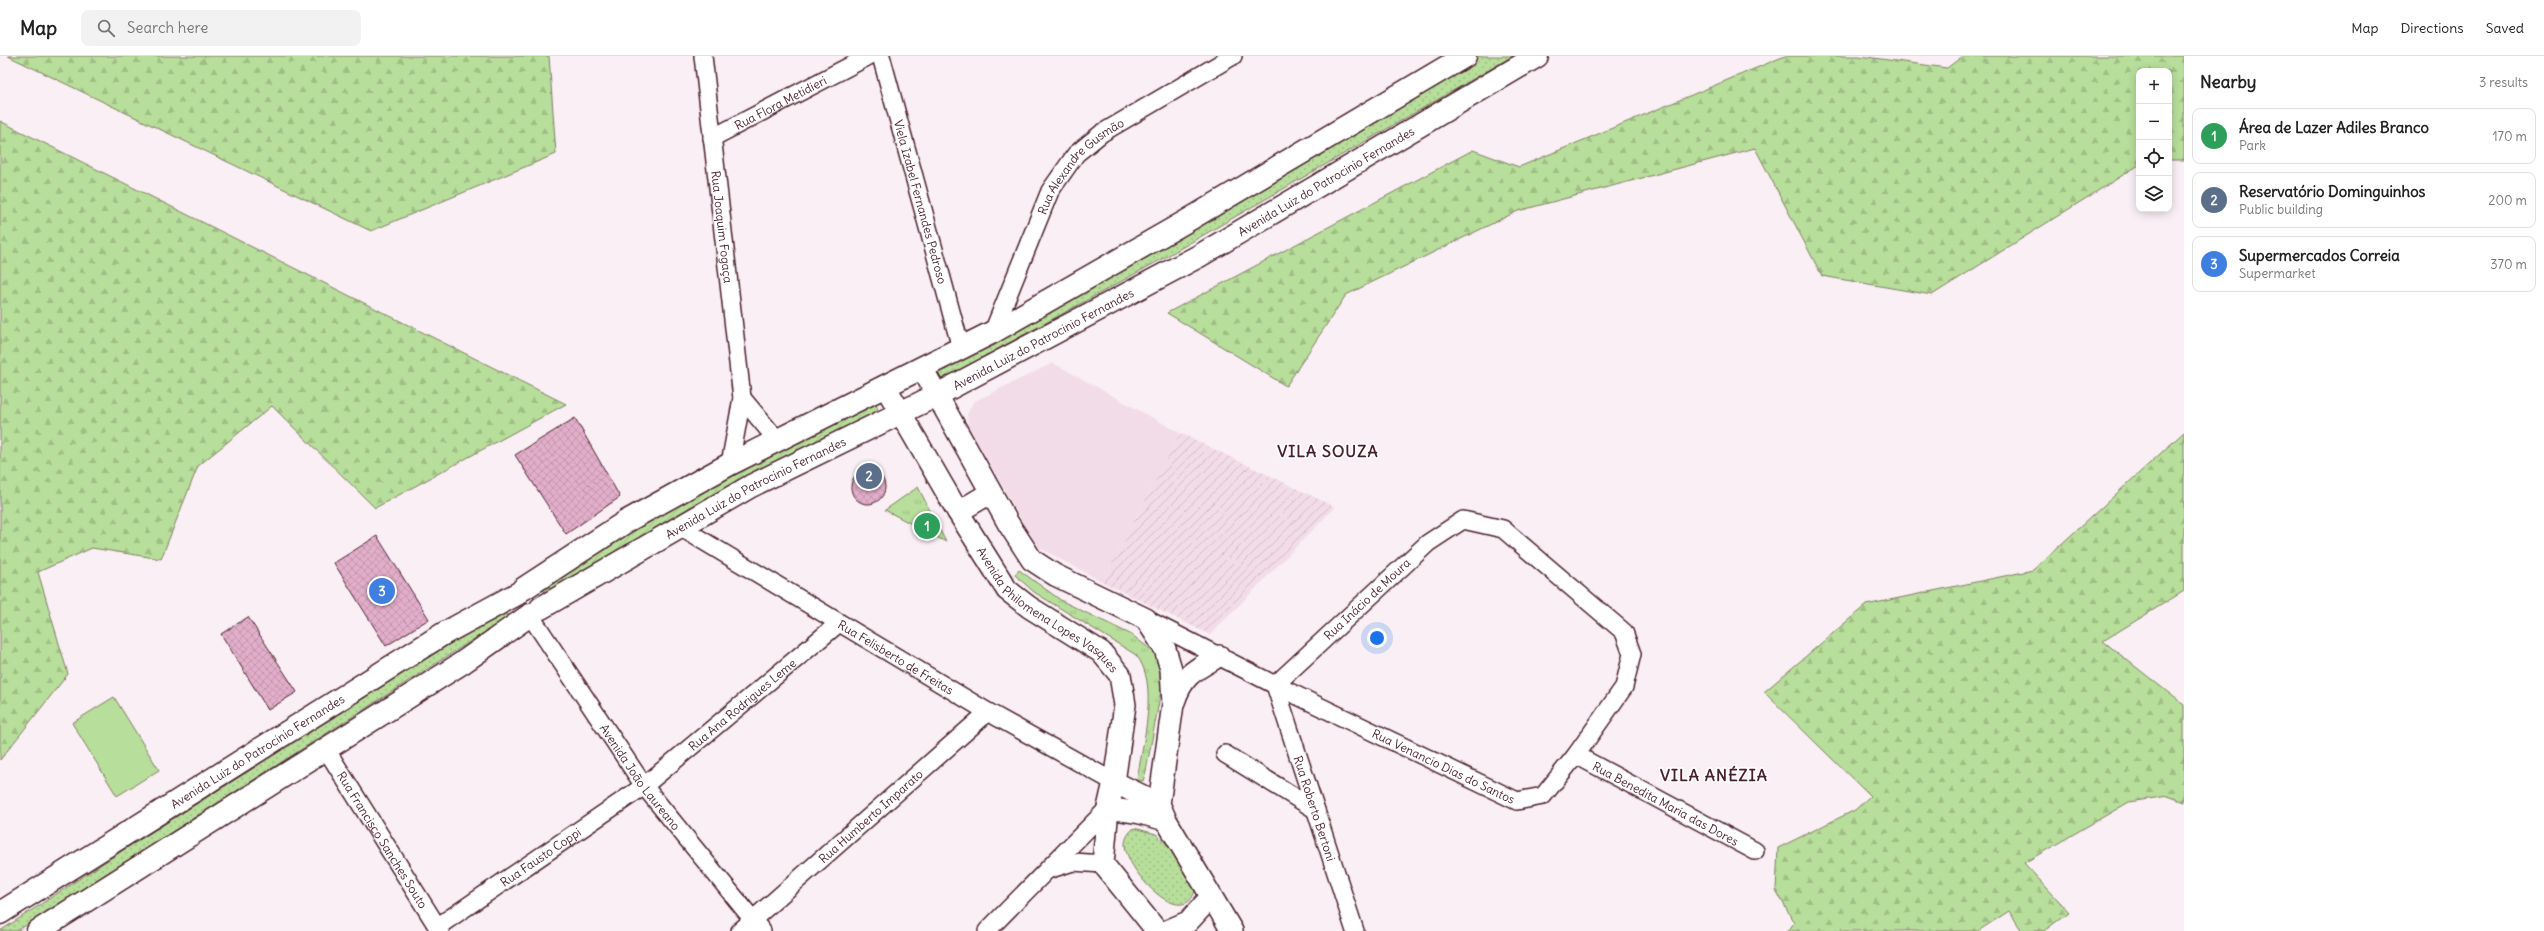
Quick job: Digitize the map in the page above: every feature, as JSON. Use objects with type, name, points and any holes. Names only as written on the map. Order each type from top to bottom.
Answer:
[{"type":"main road","name":"Avenida Luiz do Patrocinio Fernandes","points":[[0,914],[443,634],[520,591],[627,521],[730,464],[993,332],[1185,222],[1466,56]]},
{"type":"main road","name":"Avenida Luiz do Patrocinio Fernandes","points":[[38,931],[462,663],[536,612],[751,486],[937,395],[1199,256],[1537,56]]},
{"type":"main road","points":[[520,591],[529,588],[538,591],[542,599],[536,612]]},
{"type":"street","name":"Rua Joaquim Fogaça","points":[[703,56],[742,398],[730,464]]},
{"type":"street","name":"Rua Flora Metidieri","points":[[712,138],[869,56]]},
{"type":"street","name":"Viela Izabel Fernandes Pedroso","points":[[881,56],[961,348]]},
{"type":"street","name":"Rua Alexandre Gusmão","points":[[993,332],[1050,191],[1076,154],[1102,133],[1233,56]]},
{"type":"street","name":"Avenida Philomena Lopes Vasques","points":[[922,368],[990,493],[1021,545],[1032,560],[1055,575],[1146,619]]},
{"type":"street","name":"Avenida Philomena Lopes Vasques","points":[[885,386],[958,512],[1007,590],[1029,607],[1101,652],[1120,676],[1125,705],[1114,782],[1108,808],[1103,864]]},
{"type":"street","points":[[742,398],[777,440]]},
{"type":"street","points":[[958,512],[990,493]]},
{"type":"street","name":"Rua Venancio Dias do Santos","points":[[1146,619],[1275,685],[1517,801],[1543,796],[1576,755],[1624,686],[1632,654],[1624,632],[1502,529],[1464,520]]},
{"type":"street","name":"Rua Inácio de Moura","points":[[1275,685],[1428,543],[1464,520]]},
{"type":"street","name":"Rua Felisberto de Freitas","points":[[680,528],[988,712],[1114,782]]},
{"type":"street","name":"Avenida João Laureano","points":[[536,612],[644,786],[752,927]]},
{"type":"street","points":[[1146,619],[1165,649],[1171,669],[1173,704],[1162,812]]},
{"type":"street","name":"Rua Ana Rodrigues Leme","points":[[644,786],[839,623]]},
{"type":"street","points":[[1173,704],[1179,686],[1191,672],[1219,656]]},
{"type":"street","name":"Rua Roberto Bertoni","points":[[1275,685],[1355,931]]},
{"type":"street","name":"Rua Humberto Imparato","points":[[752,927],[988,712]]},
{"type":"street","name":"Rua Francisco Sanches Souto","points":[[326,749],[439,929]]},
{"type":"street","points":[[1225,754],[1316,810]]},
{"type":"street","name":"Rua Benedita Maria das Dores","points":[[1576,755],[1756,851]]},
{"type":"street","points":[[1114,782],[1162,812],[1232,931]]},
{"type":"street","name":"Rua Fausto Coppi","points":[[439,929],[644,786]]},
{"type":"street","points":[[987,931],[1108,808],[1140,813],[1162,812]]},
{"type":"street","points":[[1048,870],[1073,862],[1103,864],[1157,931]]},
{"type":"street","points":[[1167,931],[1188,922],[1211,897]]},
{"type":"shaded area","points":[[1053,363],[1180,433],[1103,582],[1036,546],[968,425],[967,415],[973,402]]},
{"type":"shaded area","points":[[1180,433],[1335,507],[1210,635],[1103,582]]},
{"type":"green space","points":[[8,56],[549,56],[556,154],[371,231]]},
{"type":"green space","points":[[1480,56],[1513,56],[1162,259],[936,383],[929,369],[1079,291]]},
{"type":"green space","points":[[1785,56],[1859,56],[1947,68],[1963,56],[2184,56],[2184,160],[2172,160],[2172,68],[2136,68],[2136,167],[1932,295],[1822,276],[1755,148],[1518,211],[1346,295],[1286,386],[1167,313],[1473,150],[1519,167]]},
{"type":"green space","points":[[0,121],[566,404],[375,508],[272,406],[198,466],[161,559],[92,548],[38,572],[68,674],[0,760]]},
{"type":"green space","points":[[874,400],[878,408],[875,412],[756,470],[673,517],[548,594],[544,592],[544,587],[637,525]]},
{"type":"green space","points":[[2184,432],[2184,591],[2103,641],[2184,705],[2184,802],[2168,796],[2129,802],[2024,863],[2069,912],[2044,931],[2022,931],[2009,911],[1978,931],[1788,931],[1794,923],[1776,890],[1778,848],[1855,810],[1870,796],[1764,692],[1866,605],[2033,570]]},
{"type":"green space","points":[[918,487],[946,542],[885,510]]},
{"type":"green space","points":[[1019,570],[1062,601],[1132,635],[1159,656],[1164,675],[1143,781],[1137,780],[1145,733],[1148,698],[1147,682],[1143,667],[1136,655],[1034,592],[1015,575]]},
{"type":"green space","points":[[502,611],[508,613],[507,618],[17,931],[0,931],[117,854]]},
{"type":"green space","points":[[114,697],[159,770],[117,796],[72,723]]},
{"type":"green space","points":[[1134,828],[1156,834],[1169,846],[1195,891],[1188,902],[1179,904],[1167,901],[1144,881],[1134,868],[1127,855],[1125,844],[1130,831]]},
{"type":"building","points":[[575,418],[620,497],[566,534],[515,455]]},
{"type":"building","points":[[871,470],[878,472],[883,477],[885,487],[883,497],[878,502],[865,504],[858,502],[853,497],[851,484],[853,477],[858,472]]},
{"type":"building","points":[[377,536],[429,619],[386,646],[334,563]]},
{"type":"building","points":[[248,617],[297,692],[268,710],[221,634]]},
{"type":"place","name":"Reservatório Dominguinhos","points":[[869,476]]},
{"type":"place","name":"Área de Lazer Adiles Branco","points":[[927,526]]},
{"type":"place","name":"Supermercados Correia","points":[[382,591]]},
{"type":"district","name":"VILA SOUZA","points":[[1328,451]]},
{"type":"district","name":"VILA ANÉZIA","points":[[1714,775]]}]
